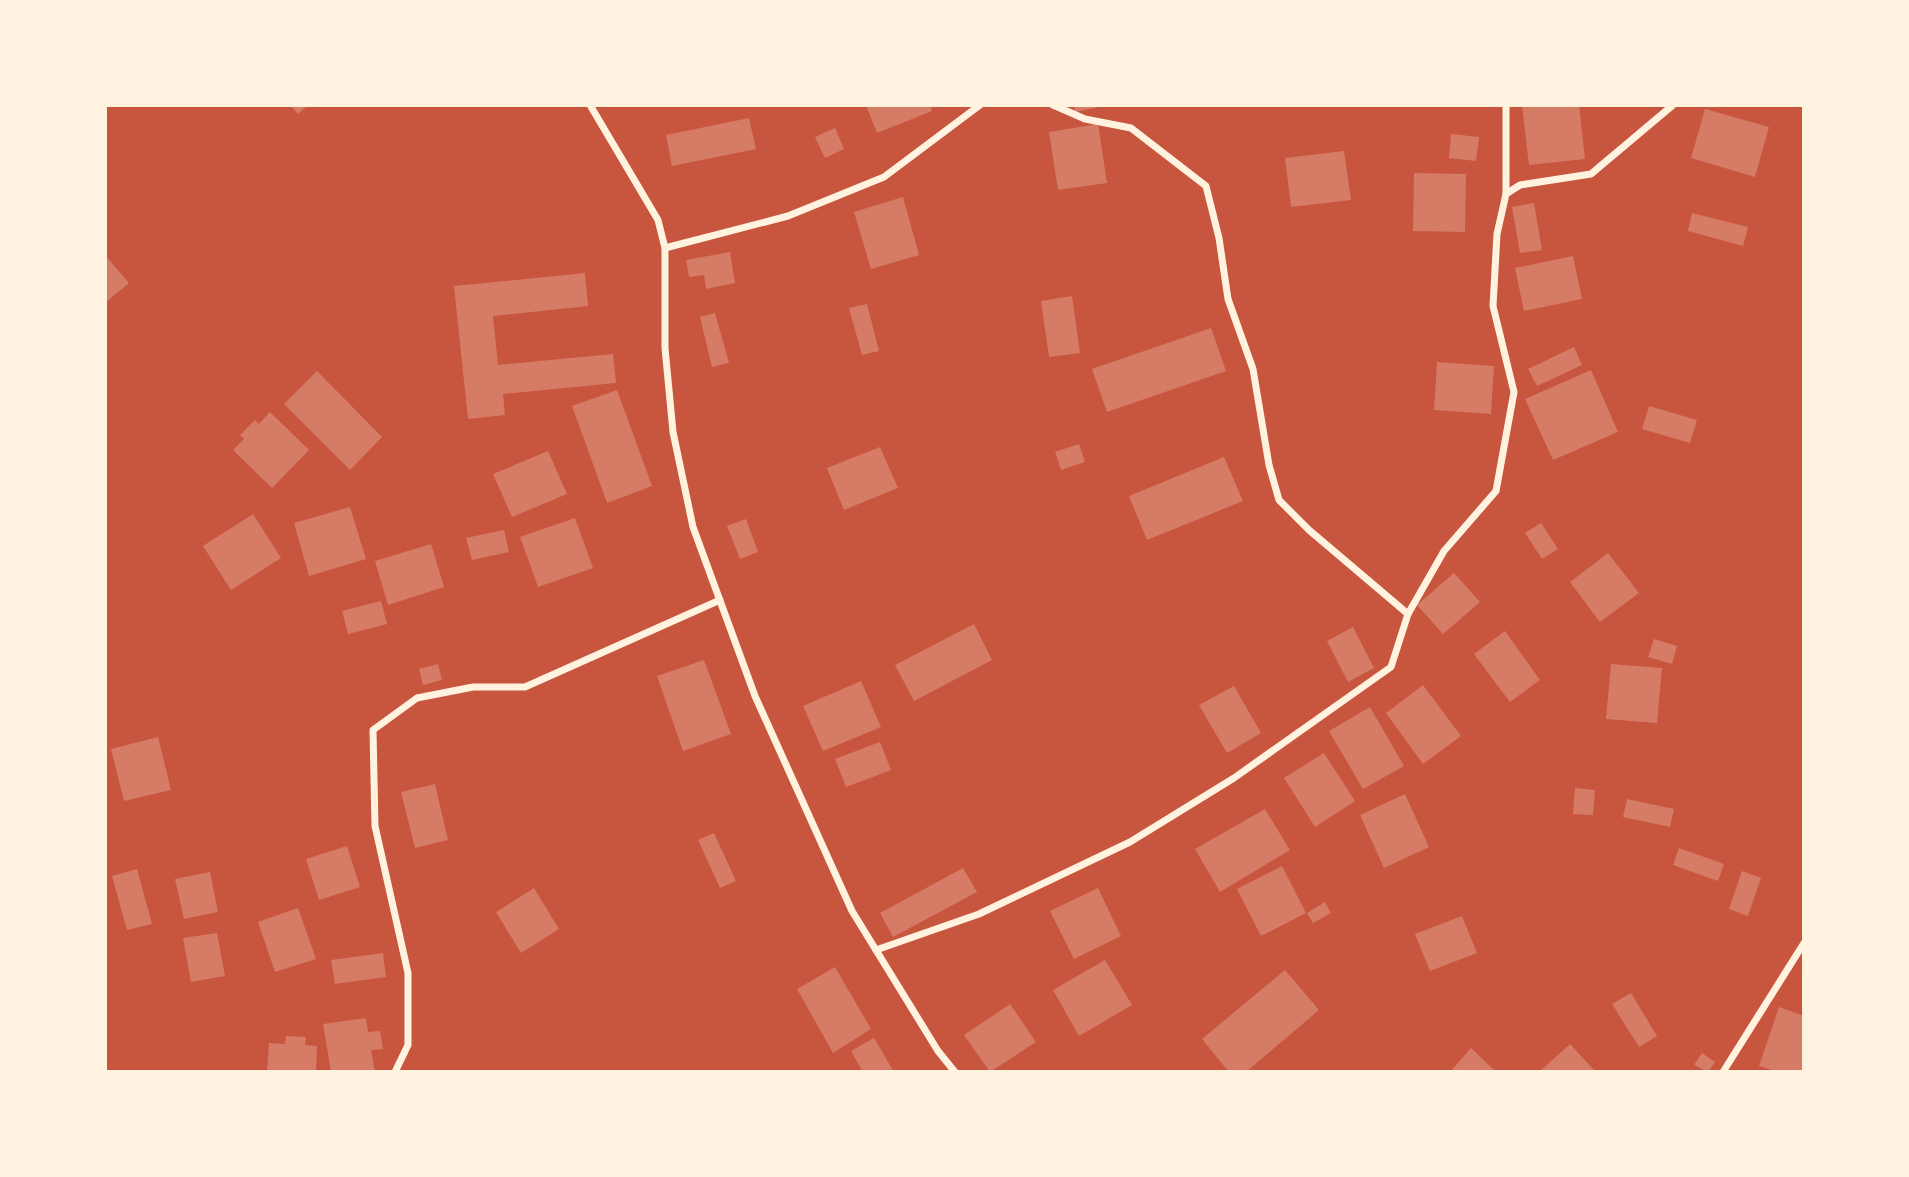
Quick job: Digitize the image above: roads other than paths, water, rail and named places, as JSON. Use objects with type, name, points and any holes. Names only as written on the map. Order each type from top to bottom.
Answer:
[{"type":"street","points":[[590,105],[657,220],[665,248],[664,348],[673,432],[693,527],[720,600],[761,708],[852,911],[938,1051],[955,1072]]},
{"type":"street","points":[[665,248],[788,216],[884,177],[980,105]]},
{"type":"street","points":[[1053,105],[1085,119],[1131,128],[1206,186],[1219,238],[1228,299],[1253,369],[1269,466],[1279,500],[1309,530],[1408,614]]},
{"type":"street","points":[[876,950],[979,914],[1130,842],[1234,778],[1391,667],[1408,614],[1444,551],[1496,491],[1501,468],[1514,392],[1493,306],[1497,234],[1506,194],[1506,105]]},
{"type":"street","points":[[1506,194],[1520,185],[1591,174],[1673,105]]},
{"type":"street","points":[[395,1072],[408,1045],[408,973],[375,826],[373,730],[417,698],[473,687],[525,687],[720,600]]},
{"type":"street","points":[[1723,1072],[1804,943]]}]
